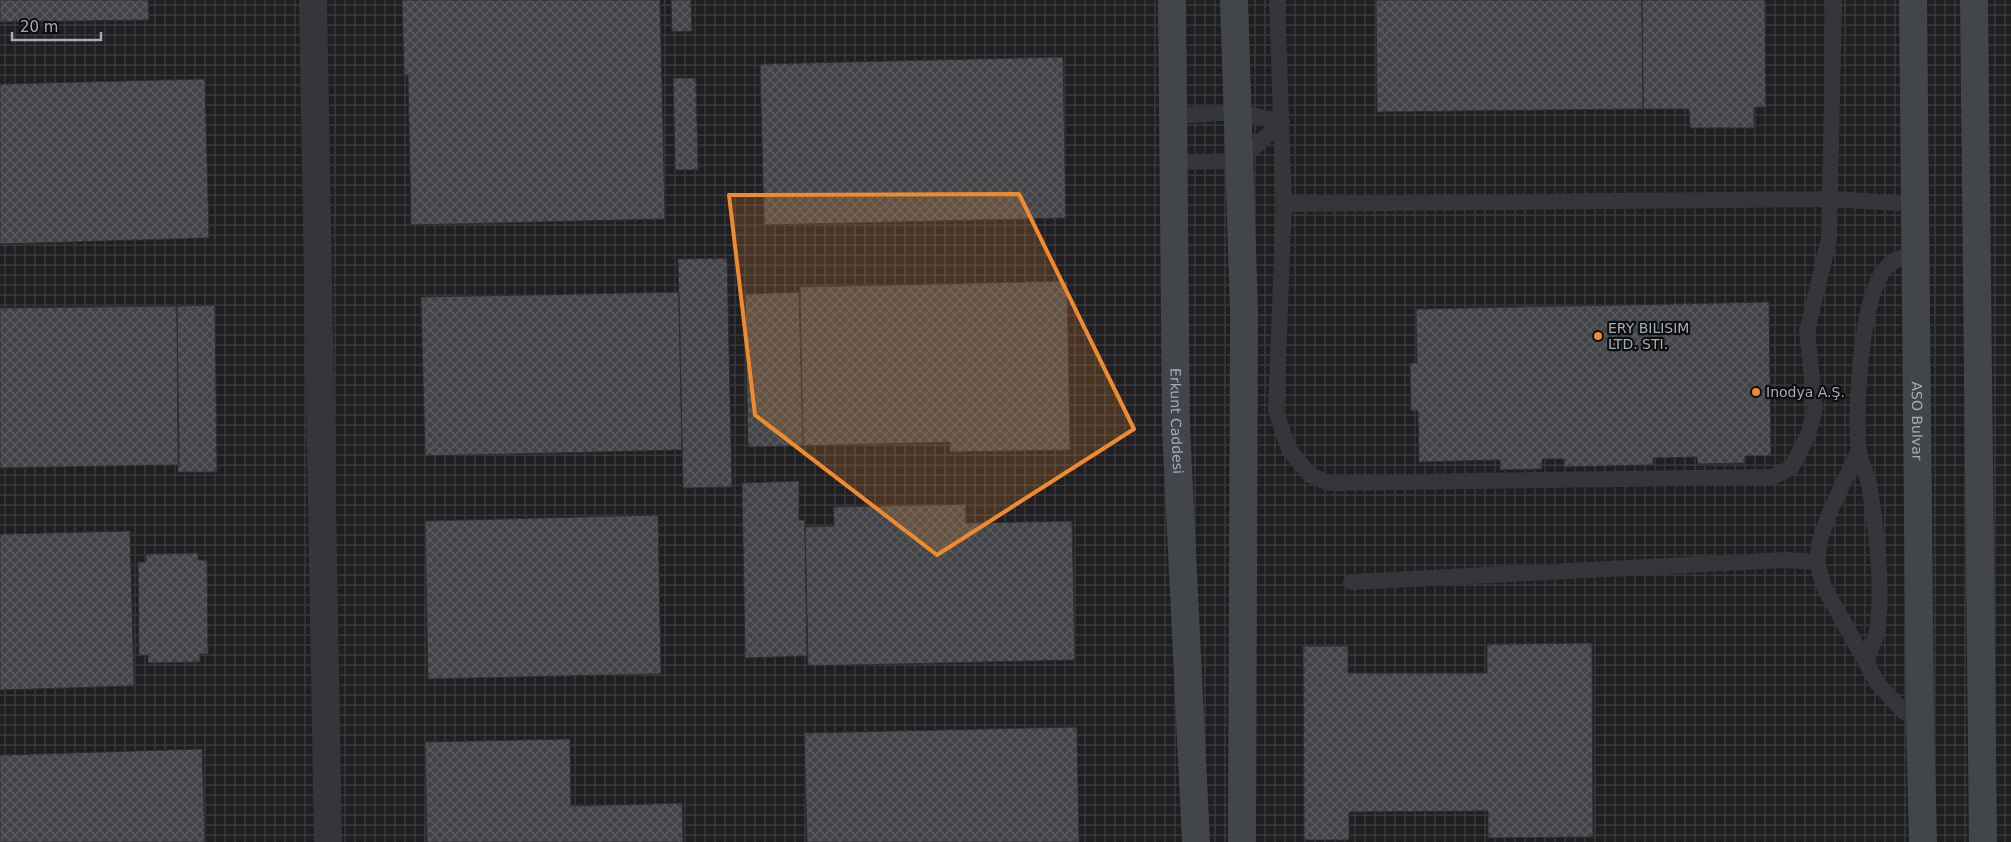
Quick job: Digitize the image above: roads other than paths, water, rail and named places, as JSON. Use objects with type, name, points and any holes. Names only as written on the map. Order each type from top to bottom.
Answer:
[{"type":"street","points":[[313,0],[328,842]]},
{"type":"street","name":"Erkunt Caddesi","points":[[1172,0],[1176,427],[1196,842]]},
{"type":"street","points":[[1234,0],[1244,311],[1242,842]]},
{"type":"street","name":"ASO Bulvar","points":[[1913,0],[1914,254],[1923,842]]},
{"type":"street","points":[[1974,0],[1983,842]]},
{"type":"lane","points":[[1277,0],[1284,204],[1276,411],[1289,450],[1310,476],[1329,483],[1772,477],[1791,468],[1808,435],[1815,409],[1807,331],[1829,239],[1834,0]]},
{"type":"lane","points":[[1173,116],[1238,112],[1282,122]]},
{"type":"lane","points":[[1173,162],[1239,160],[1282,122]]},
{"type":"lane","points":[[1284,204],[1831,199],[1915,204]]},
{"type":"lane","points":[[1866,660],[1876,636],[1880,599],[1869,482],[1858,452],[1861,357],[1878,278],[1897,258],[1914,254]]},
{"type":"lane","points":[[1858,452],[1832,507],[1820,539],[1817,562],[1824,587],[1888,697],[1904,712],[1920,720]]},
{"type":"lane","points":[[1350,582],[1785,560],[1817,562]]},
{"type":"place","name":"ERY BILISIM LTD. STI.","points":[[1598,336]]},
{"type":"place","name":"Inodya A.Ş.","points":[[1756,392]]}]
